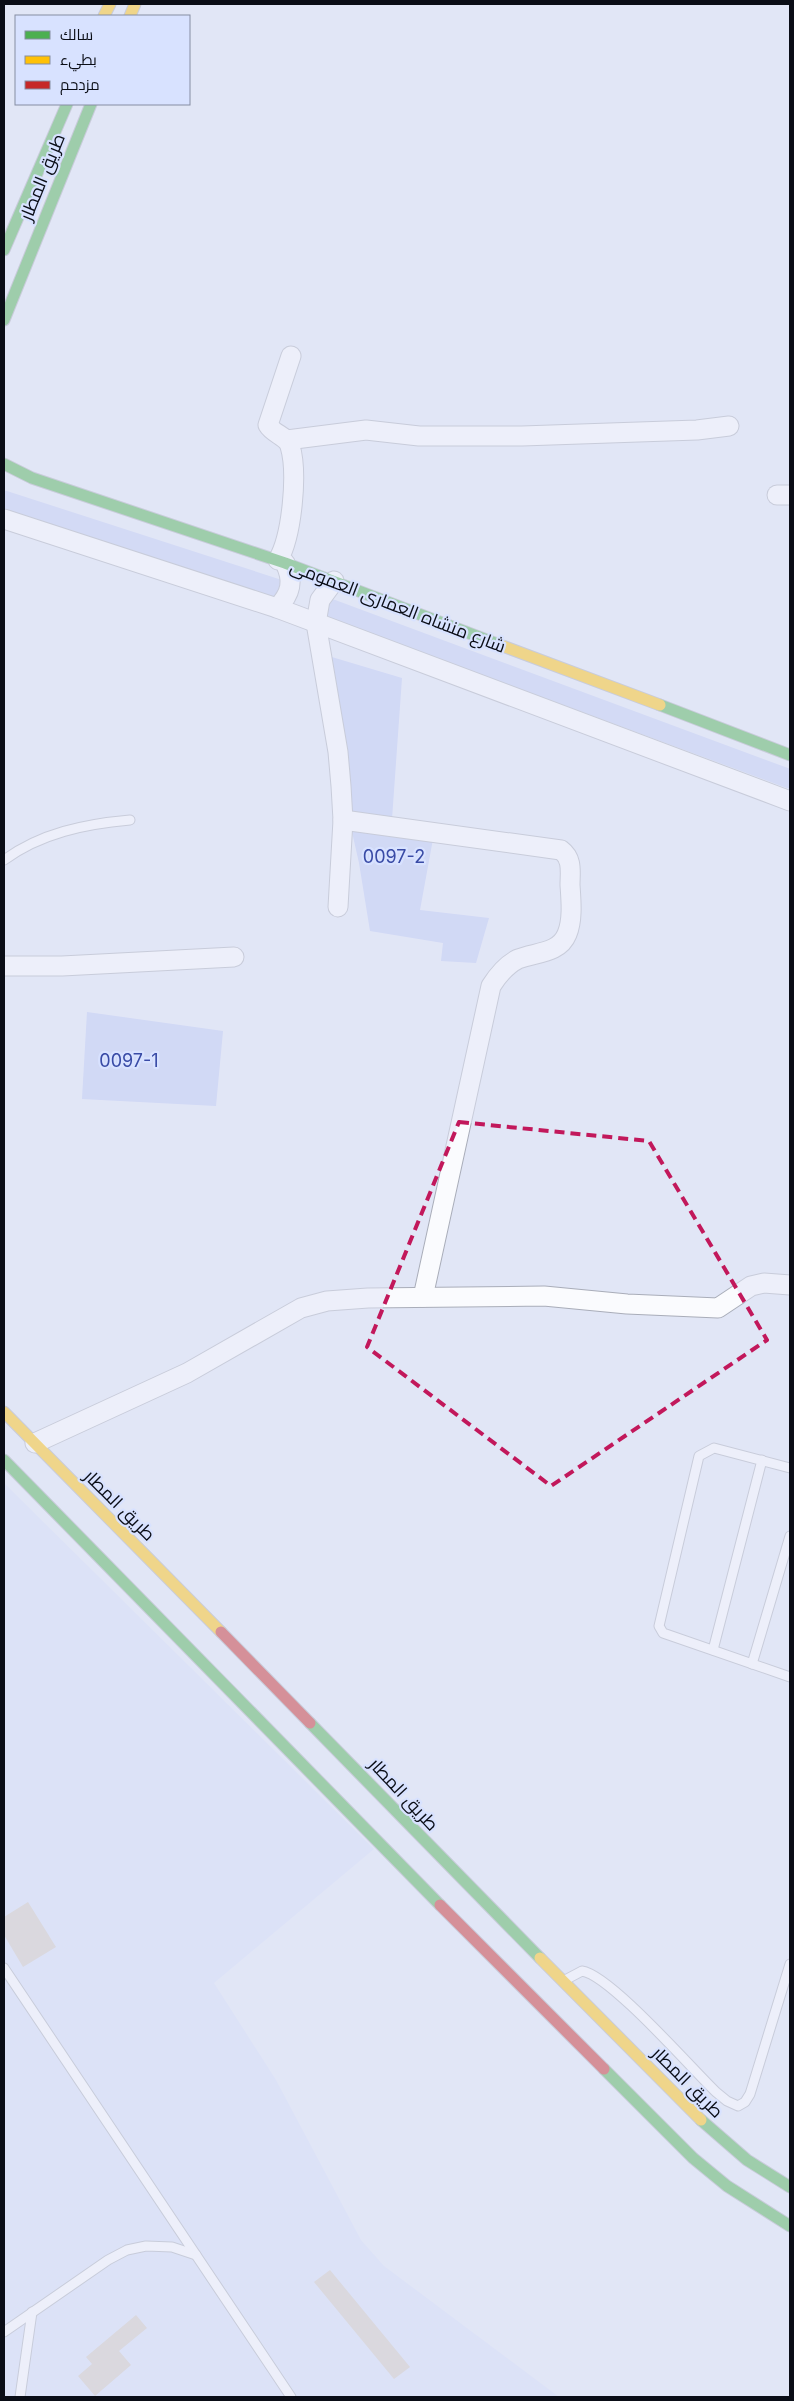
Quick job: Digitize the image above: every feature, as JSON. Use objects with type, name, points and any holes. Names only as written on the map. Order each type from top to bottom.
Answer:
[{"type":"main road","name":"طريق المطار","points":[[6,239],[67,105]]},
{"type":"main road","name":"طريق المطار","points":[[4,320],[91,105]]},
{"type":"main road","name":"شارع منشاه العمارى العمومى","points":[[4,464],[32,478],[334,581],[790,755]]},
{"type":"main road","name":"طريق المطار","points":[[4,1412],[342,1753],[562,1981],[713,2132],[745,2158],[790,2187]]},
{"type":"main road","points":[[4,1460],[674,2140],[727,2186],[790,2226]]},
{"type":"street","points":[[277,608],[286,599],[291,587],[290,574],[282,562],[292,518],[292,462],[287,440],[268,425],[290,356]]},
{"type":"street","points":[[287,440],[366,430],[419,436],[522,436],[697,430],[729,426]]},
{"type":"street","points":[[4,519],[277,608],[790,802]]},
{"type":"street","points":[[334,581],[320,600],[316,623],[338,752],[343,820],[338,907]]},
{"type":"street","points":[[343,820],[561,850],[570,861],[571,908],[568,933],[563,942],[558,948],[517,960],[499,974],[491,986],[423,1298]]},
{"type":"street","points":[[4,966],[62,966],[234,957]]},
{"type":"street","points":[[35,1443],[187,1373],[301,1308],[336,1300],[544,1296],[618,1303],[718,1308],[751,1286],[764,1283],[790,1285]]},
{"type":"lane","points":[[4,860],[39,839],[84,825],[130,820]]},
{"type":"lane","points":[[790,1468],[714,1448],[704,1452],[695,1463],[659,1626],[663,1633],[790,1677]]},
{"type":"lane","points":[[713,1650],[762,1460]]},
{"type":"lane","points":[[752,1664],[790,1536]]},
{"type":"lane","points":[[562,1981],[582,1971],[596,1975],[636,2011],[716,2092],[727,2101],[738,2106],[750,2094],[790,1964]]},
{"type":"lane","points":[[4,1968],[291,2397]]},
{"type":"lane","points":[[4,2332],[108,2260],[128,2250],[146,2246],[172,2247],[196,2255]]},
{"type":"lane","points":[[20,2397],[32,2312]]},
{"type":"highlighted area","points":[[459,1122],[649,1141],[767,1340],[551,1486],[367,1347]]},
{"type":"shaded area","points":[[4,1483],[374,1849],[214,1983],[276,2080],[361,2240],[384,2266],[559,2397],[4,2397]]},
{"type":"green space","name":"0097-2","points":[[325,655],[402,678],[392,819],[435,828],[420,910],[489,918],[476,963],[441,961],[443,943],[370,931],[359,863],[345,801]]},
{"type":"green space","name":"0097-1","points":[[87,1012],[223,1031],[216,1106],[82,1099]]},
{"type":"building","points":[[28,1902],[56,1947],[23,1967],[4,1935],[4,1917]]},
{"type":"building","points":[[330,2270],[410,2367],[394,2379],[314,2282]]},
{"type":"building","points":[[136,2315],[147,2328],[119,2351],[131,2365],[95,2396],[78,2376],[92,2364],[86,2357]]},
{"type":"waterway","points":[[4,500],[282,590]]},
{"type":"waterway","points":[[332,609],[790,779]]},
{"type":"traffic: fast","points":[[4,250],[67,105]]},
{"type":"traffic: fast","points":[[4,320],[91,105]]},
{"type":"traffic: fast","points":[[4,464],[32,478],[285,563],[500,645]]},
{"type":"traffic: fast","points":[[660,705],[790,755]]},
{"type":"traffic: fast","points":[[4,1460],[440,1905]]},
{"type":"traffic: fast","points":[[310,1723],[540,1958]]},
{"type":"traffic: fast","points":[[604,2069],[693,2158],[727,2186],[790,2226]]},
{"type":"traffic: fast","points":[[701,2120],[747,2160],[790,2187]]},
{"type":"traffic: slow","points":[[104,15],[110,4]]},
{"type":"traffic: slow","points":[[130,15],[135,4]]},
{"type":"traffic: slow","points":[[500,645],[660,705]]},
{"type":"traffic: slow","points":[[4,1412],[221,1632]]},
{"type":"traffic: slow","points":[[540,1958],[701,2120]]},
{"type":"traffic: jam","points":[[221,1632],[310,1723]]},
{"type":"traffic: jam","points":[[440,1905],[604,2069]]}]
